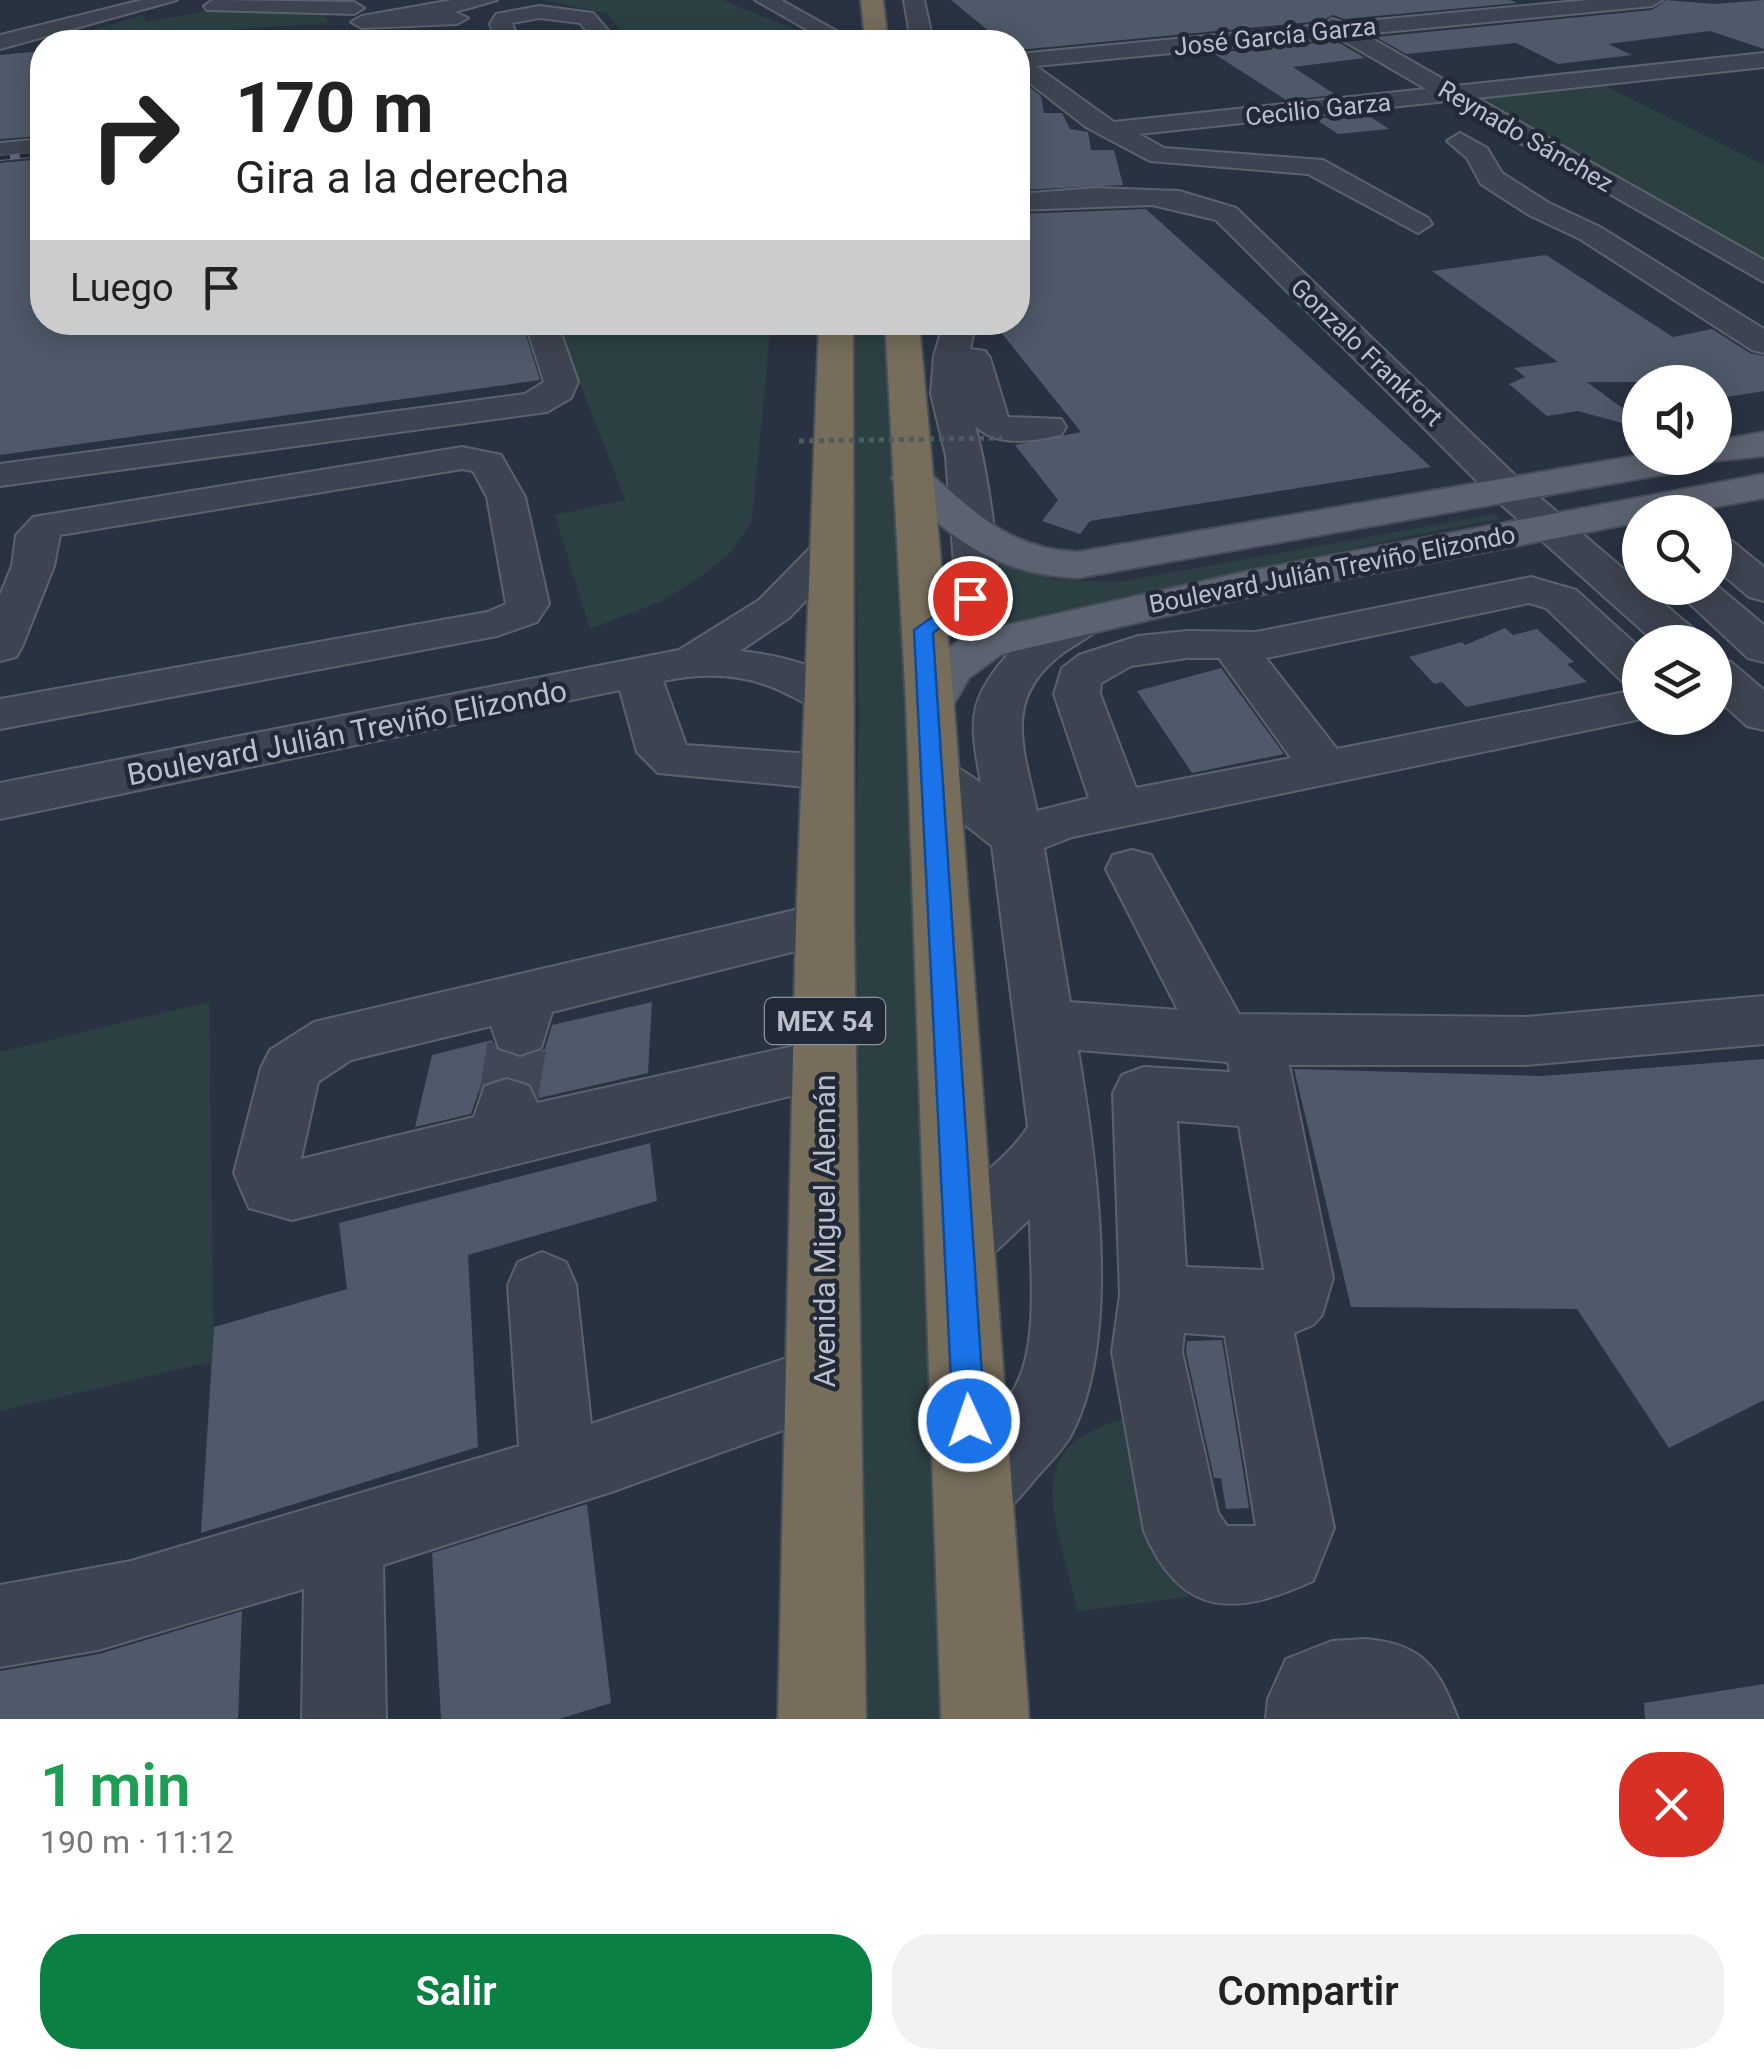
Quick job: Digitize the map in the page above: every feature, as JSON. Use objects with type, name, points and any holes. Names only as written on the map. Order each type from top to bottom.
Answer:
[{"type":"highway","points":[[873,5],[876,30]]},
{"type":"highway","points":[[844,14],[845,30]]},
{"type":"highway","name":"Avenida Miguel Alemán","points":[[822,1719],[825,924],[836,335]]},
{"type":"highway","points":[[907,335],[929,394],[911,478],[930,704],[939,934],[986,1719]]},
{"type":"main road","points":[[1526,507],[1764,448]]},
{"type":"main road","points":[[1732,451],[1764,448]]},
{"type":"main road","name":"Boulevard Julián Treviño Elizondo","points":[[930,704],[944,675],[960,656],[987,643],[1244,586],[1632,475]]},
{"type":"main road","name":"Boulevard Julián Treviño Elizondo","points":[[911,478],[995,548],[1030,563],[1087,565],[1526,507],[1764,486]]},
{"type":"street","points":[[30,30],[18,24],[112,0]]},
{"type":"street","points":[[45,30],[238,0]]},
{"type":"street","points":[[486,0],[362,22],[456,18],[517,0]]},
{"type":"street","points":[[765,0],[822,30]]},
{"type":"street","name":"José García Garza","points":[[1030,62],[1652,0]]},
{"type":"street","points":[[1590,4],[1642,27]]},
{"type":"street","points":[[873,5],[915,5],[920,30]]},
{"type":"street","points":[[175,7],[354,8]]},
{"type":"street","name":"Reynado Sánchez","points":[[1304,10],[1764,273]]},
{"type":"street","points":[[503,30],[503,18],[550,12],[586,17],[596,30]]},
{"type":"street","points":[[456,18],[460,30]]},
{"type":"street","points":[[0,42],[30,33]]},
{"type":"street","points":[[1676,42],[1764,80]]},
{"type":"street","name":"Cecilio Garza","points":[[1110,130],[1764,60]]},
{"type":"street","points":[[1030,65],[1077,74],[1131,64],[1160,68]]},
{"type":"street","points":[[1030,71],[1110,130],[1174,159],[1286,160],[1314,166],[1418,224]]},
{"type":"street","points":[[1114,101],[1144,115],[1202,107],[1209,105],[1210,99]]},
{"type":"street","points":[[1460,141],[1478,154],[1491,178],[1539,209],[1603,240],[1764,342]]},
{"type":"street","points":[[0,151],[30,148]]},
{"type":"street","name":"Gonzalo Frankfort","points":[[1030,202],[1192,200],[1226,214],[1526,507],[1661,625]]},
{"type":"street","points":[[0,475],[534,404],[559,392],[560,382],[546,335]]},
{"type":"street","points":[[924,630],[970,598],[976,578],[966,456],[929,394],[951,356],[958,335]]},
{"type":"street","points":[[966,335],[992,423],[1010,430],[1048,427]]},
{"type":"street","points":[[0,647],[32,566],[36,535],[47,525],[462,458],[488,463],[506,496],[528,604],[522,613],[497,623],[0,714]]},
{"type":"street","points":[[1732,547],[1764,541]]},
{"type":"street","name":"Boulevard Julián Treviño Elizondo","points":[[693,662],[774,609],[833,548]]},
{"type":"street","points":[[1732,563],[1764,588]]},
{"type":"street","points":[[1118,810],[1078,694],[1078,678],[1094,663],[1210,640],[1232,644],[1277,642],[1530,590],[1561,599],[1622,656]]},
{"type":"street","points":[[1714,605],[1764,648]]},
{"type":"street","points":[[973,1494],[1042,1414],[1066,1333],[1062,1161],[1046,1024],[997,699],[1011,674],[1036,648],[1086,619]]},
{"type":"street","points":[[1232,644],[1326,768]]},
{"type":"street","name":"Boulevard Julián Treviño Elizondo","points":[[0,802],[693,662],[762,666],[807,683],[831,698]]},
{"type":"street","points":[[638,675],[653,734],[661,752],[675,761],[827,772]]},
{"type":"street","points":[[1017,840],[1062,821],[1622,708]]},
{"type":"street","points":[[934,776],[991,815],[1017,840]]},
{"type":"street","points":[[1132,869],[1247,1060],[1299,1278],[1298,1292],[1289,1302],[1200,1303],[1154,1295]]},
{"type":"street","points":[[825,924],[523,1014],[335,1039],[308,1053],[291,1068],[266,1173],[272,1187],[292,1191],[504,1122],[825,1064]]},
{"type":"street","points":[[1046,1024],[1247,1060],[1566,1041],[1764,1020]]},
{"type":"street","points":[[1247,1060],[1144,1094],[1154,1295],[1147,1352],[1183,1531],[1201,1556],[1222,1565],[1258,1565],[1285,1554],[1294,1528],[1254,1304]]},
{"type":"street","points":[[960,1240],[1034,1173],[1062,1161],[1151,1200]]},
{"type":"street","points":[[542,1285],[558,1470]]},
{"type":"street","points":[[0,1626],[51,1622],[344,1539],[615,1455],[825,1381]]},
{"type":"street","points":[[344,1539],[344,1719]]},
{"type":"street","points":[[1308,1719],[1308,1700],[1315,1690],[1328,1684],[1379,1681],[1393,1685],[1405,1696],[1416,1719]]},
{"type":"path","points":[[799,441],[1002,438]]},
{"type":"green space","points":[[544,0],[722,0],[797,30],[621,30],[606,13]]},
{"type":"green space","points":[[206,11],[323,11],[328,23],[226,30],[92,30],[143,15],[146,22]]},
{"type":"green space","points":[[1595,81],[1764,165],[1764,264],[1466,95]]},
{"type":"green space","points":[[562,335],[770,335],[752,521],[730,553],[702,576],[662,601],[590,629],[555,515],[625,500]]},
{"type":"green space","points":[[851,335],[890,335],[958,1719],[856,1719],[851,967],[859,718]]},
{"type":"green space","points":[[1495,514],[1500,519],[1002,625],[998,560],[1055,580],[1119,582]]},
{"type":"green space","points":[[209,1002],[214,1361],[0,1411],[0,1052]]},
{"type":"green space","points":[[1149,1414],[1188,1597],[1078,1611],[1054,1511],[1053,1484],[1060,1460],[1077,1440],[1106,1425]]},
{"type":"building","points":[[951,0],[1517,3],[1344,19],[1333,15],[1321,21],[1030,49],[1030,30],[987,30]]},
{"type":"building","points":[[1666,0],[1714,4],[1764,0],[1764,49],[1710,31],[1608,44],[1632,55],[1558,64],[1516,43],[1406,54],[1376,37],[1652,10]]},
{"type":"building","points":[[1336,41],[1365,58],[1293,67],[1336,95],[1286,100],[1213,53]]},
{"type":"building","points":[[30,52],[30,137],[0,139],[0,55]]},
{"type":"building","points":[[1030,87],[1041,96],[1044,113],[1062,113],[1070,129],[1088,132],[1091,150],[1114,150],[1123,185],[1030,189]]},
{"type":"building","points":[[1366,114],[1389,129],[1338,134],[1315,119]]},
{"type":"building","points":[[30,160],[30,335],[526,335],[540,380],[0,455],[0,163]]},
{"type":"building","points":[[1146,209],[1431,467],[1090,521],[1080,534],[1042,521],[1058,500],[1015,445],[1081,432],[1003,335],[1030,335],[1030,214]]},
{"type":"building","points":[[1546,255],[1673,337],[1712,329],[1750,353],[1764,356],[1764,391],[1732,396],[1732,365],[1622,365],[1622,382],[1587,382],[1622,408],[1622,423],[1578,411],[1547,416],[1509,384],[1525,377],[1514,368],[1558,362],[1432,271]]},
{"type":"building","points":[[1505,628],[1513,635],[1537,629],[1574,662],[1567,664],[1587,682],[1466,707],[1442,682],[1434,684],[1409,657],[1462,642],[1465,645]]},
{"type":"building","points":[[1221,668],[1284,754],[1192,773],[1137,691]]},
{"type":"building","points":[[652,1002],[648,1073],[539,1098],[530,1082],[506,1075],[481,1085],[471,1114],[415,1127],[432,1055],[492,1040],[498,1052],[521,1059],[545,1049],[552,1025]]},
{"type":"building","points":[[1764,1059],[1764,1400],[1669,1448],[1577,1309],[1351,1307],[1294,1069],[1542,1076]]},
{"type":"building","points":[[650,1143],[657,1201],[468,1255],[478,1447],[201,1533],[214,1327],[347,1289],[339,1223]]},
{"type":"building","points":[[1222,1340],[1249,1508],[1226,1509],[1221,1478],[1214,1478],[1186,1352],[1187,1341]]},
{"type":"building","points":[[587,1504],[611,1703],[559,1719],[441,1719],[432,1553]]},
{"type":"building","points":[[242,1611],[238,1719],[0,1719],[0,1671],[99,1654]]},
{"type":"building","points":[[1764,1684],[1764,1719],[1645,1719],[1644,1703]]},
{"type":"tunnel","points":[[507,1105],[519,1033]]},
{"type":"railway","points":[[0,158],[30,155]]},
{"type":"route","points":[[969,1421],[924,630],[970,598]]}]
